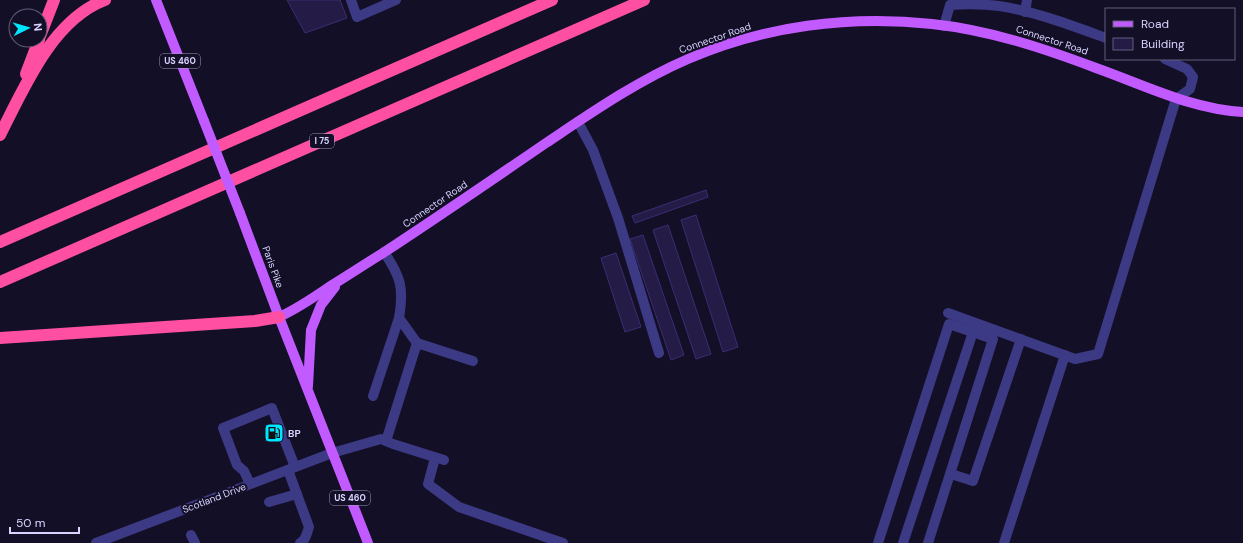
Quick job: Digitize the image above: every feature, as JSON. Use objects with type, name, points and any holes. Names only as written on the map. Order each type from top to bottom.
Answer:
[{"type":"highway","points":[[48,15],[54,0]]},
{"type":"highway","points":[[0,135],[36,67],[58,35],[75,18],[88,8],[105,0]]},
{"type":"highway","points":[[0,242],[552,0]]},
{"type":"highway","name":"I 75","points":[[0,282],[644,0]]},
{"type":"highway","points":[[14,108],[35,48]]},
{"type":"highway","points":[[0,338],[255,321],[279,317]]},
{"type":"main road","name":"Paris Pike","points":[[156,0],[368,543]]},
{"type":"main road","name":"Connector Road","points":[[279,317],[304,304],[633,87],[665,70],[705,52],[750,37],[793,28],[844,22],[884,21],[944,26],[981,32],[1027,44],[1095,67],[1176,99],[1218,109],[1243,112]]},
{"type":"main road","points":[[308,390],[311,330],[321,305],[340,280]]},
{"type":"street","points":[[351,0],[357,17],[396,0]]},
{"type":"street","points":[[1025,12],[1027,0]]},
{"type":"street","points":[[944,26],[950,3],[1000,3],[1105,38]]},
{"type":"street","points":[[948,313],[1076,359],[1098,354],[1176,99],[1190,89],[1193,78],[1187,68],[1167,60]]},
{"type":"street","points":[[578,122],[593,150],[618,218],[659,353]]},
{"type":"street","points":[[373,396],[399,318],[402,290],[400,279],[394,266],[384,252]]},
{"type":"street","points":[[399,318],[417,343],[473,361]]},
{"type":"street","points":[[878,543],[949,324],[993,339],[928,543]]},
{"type":"street","points":[[902,543],[973,332]]},
{"type":"street","points":[[951,474],[973,481],[1021,339]]},
{"type":"street","points":[[417,343],[386,441],[440,459],[428,484],[459,507],[563,543]]},
{"type":"street","points":[[1004,543],[1065,355]]},
{"type":"street","points":[[250,484],[244,471],[238,465],[223,428],[272,408],[292,469],[297,494],[309,527],[304,542],[300,543]]},
{"type":"street","name":"Scotland Drive","points":[[96,543],[332,453],[381,439],[386,441]]},
{"type":"street","points":[[269,502],[297,494]]},
{"type":"building","points":[[287,0],[340,0],[347,18],[305,33]]},
{"type":"building","points":[[706,190],[708,197],[635,223],[632,216]]},
{"type":"building","points":[[696,215],[738,347],[723,352],[681,220]]},
{"type":"building","points":[[668,225],[711,354],[696,359],[653,230]]},
{"type":"building","points":[[643,235],[684,355],[671,360],[630,239]]},
{"type":"building","points":[[616,253],[641,327],[625,332],[601,258]]},
{"type":"place","name":"BP","points":[[274,433]]}]
